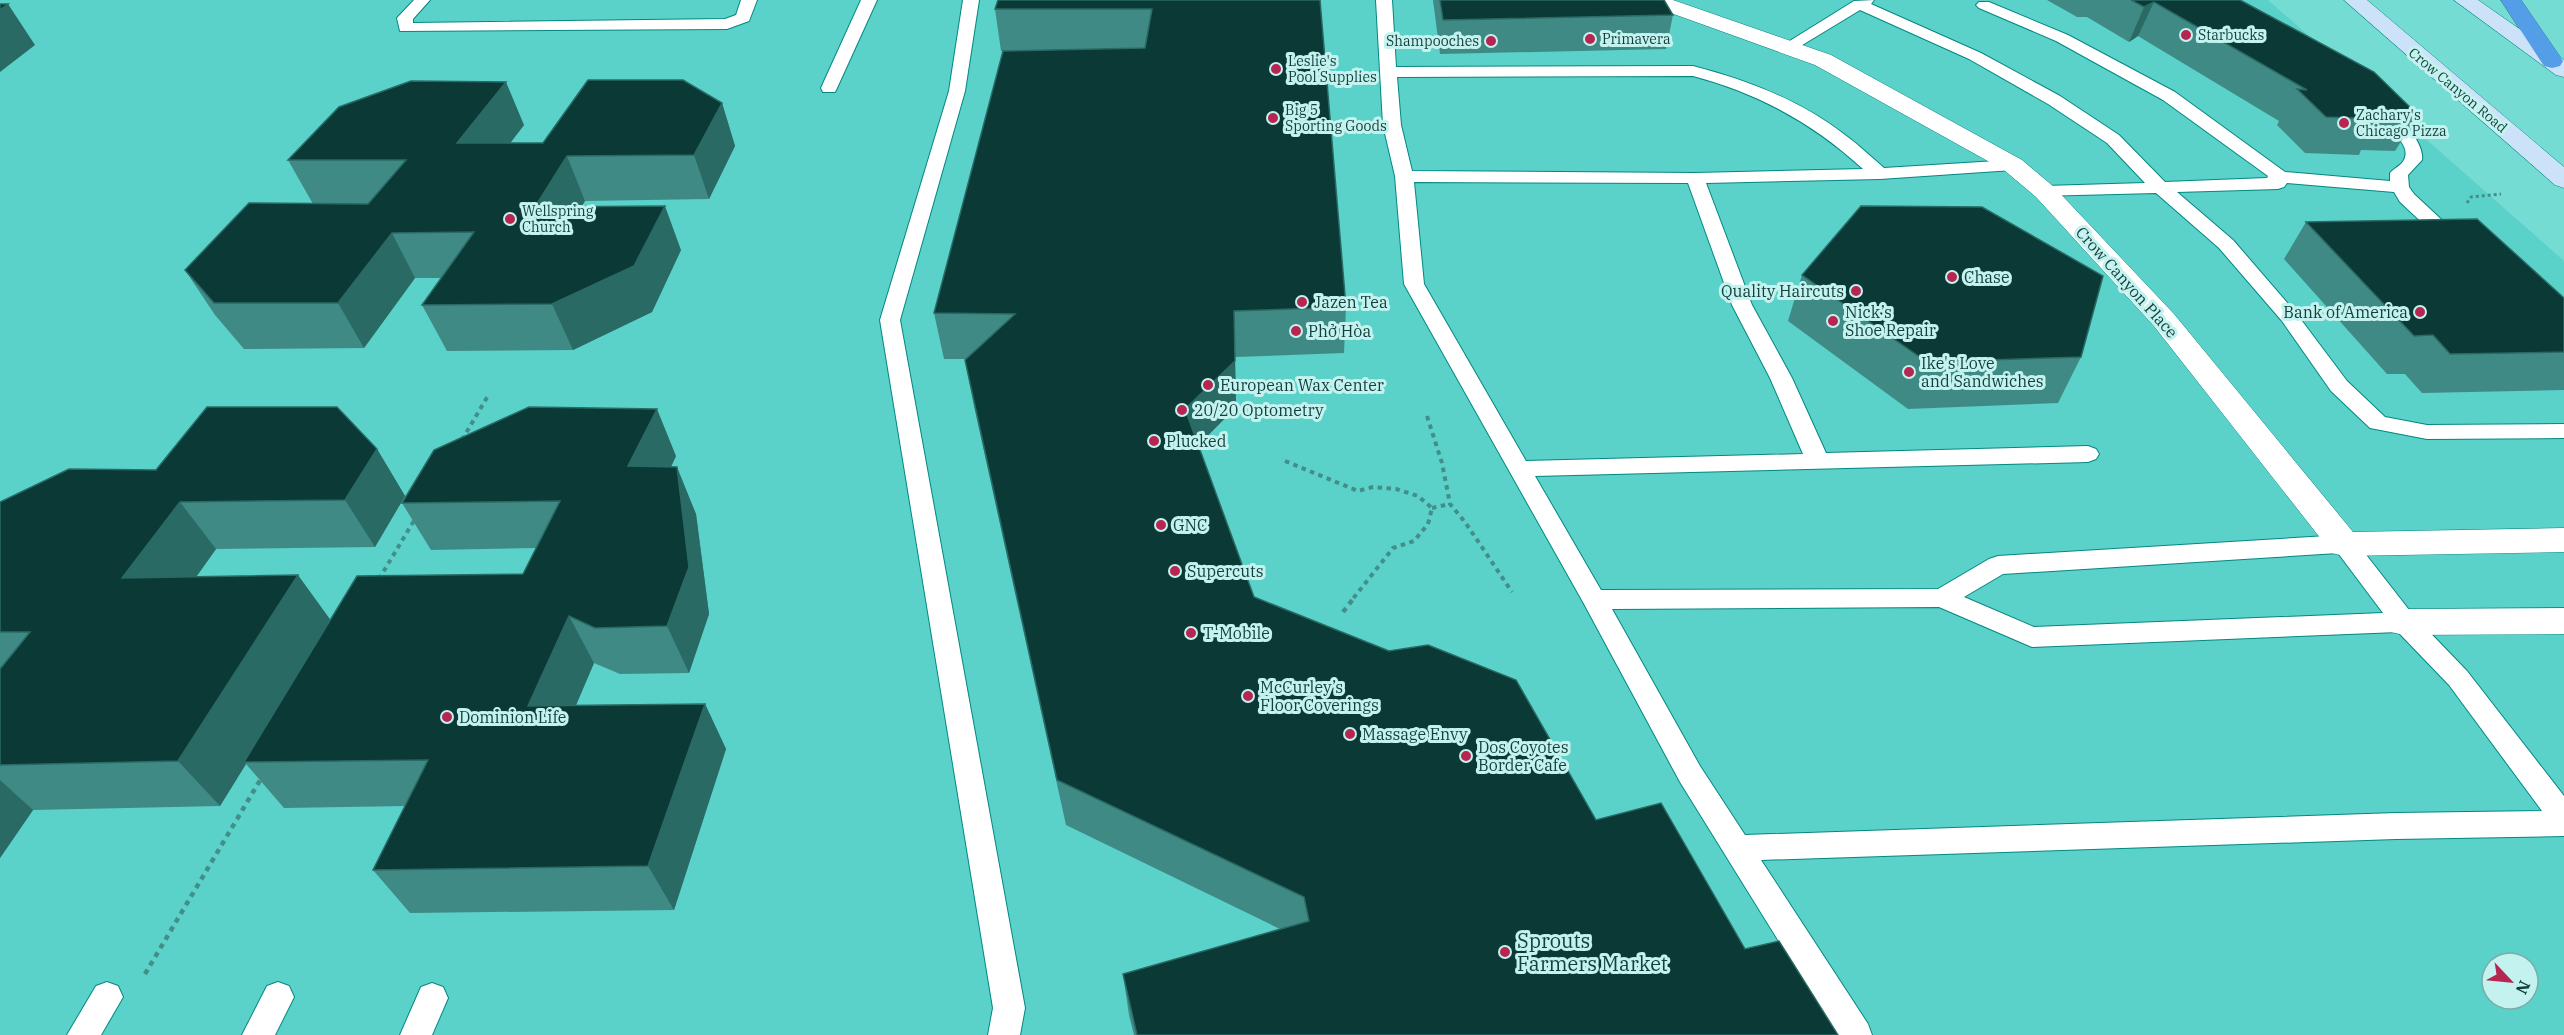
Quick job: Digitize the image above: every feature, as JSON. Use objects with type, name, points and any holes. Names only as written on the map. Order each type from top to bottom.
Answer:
[{"type":"highway","points":[[2511,0],[2558,66]]},
{"type":"main road","name":"Crow Canyon Road","points":[[2354,0],[2564,180]]},
{"type":"main road","points":[[2464,0],[2558,66]]},
{"type":"street","name":"Crow Canyon Place","points":[[1653,0],[1823,60],[2013,165],[2045,192],[2164,320],[2344,544]]},
{"type":"street","points":[[2344,544],[2564,540]]},
{"type":"street","points":[[2404,622],[2564,621]]},
{"type":"lane","points":[[422,0],[405,18],[406,28],[727,24],[743,18],[749,0]]},
{"type":"lane","points":[[830,88],[869,0]]},
{"type":"lane","points":[[970,0],[957,91],[890,320],[1010,1008],[1004,1035]]},
{"type":"lane","points":[[1384,0],[1392,125],[1404,176],[1414,284],[1690,774],[1856,1035]]},
{"type":"lane","points":[[1788,47],[1862,2],[1975,56],[2054,100],[2113,139],[2160,187],[2226,244],[2289,317],[2339,386],[2378,423],[2427,432],[2564,431]]},
{"type":"lane","points":[[1984,5],[2062,38],[2169,96],[2276,173],[2278,183],[2045,192]]},
{"type":"lane","points":[[1387,72],[1693,72],[1723,78],[1807,117],[1834,135],[1880,174]]},
{"type":"lane","points":[[2368,104],[2388,120],[2411,144],[2413,160],[2399,173],[2400,187],[2408,198],[2471,258]]},
{"type":"lane","points":[[1404,176],[1695,178],[1880,174],[2013,165]]},
{"type":"lane","points":[[2276,177],[2400,187]]},
{"type":"lane","points":[[1695,178],[1742,304],[1781,378],[1818,461]]},
{"type":"lane","points":[[1519,470],[2088,454]]},
{"type":"lane","points":[[1942,598],[1998,565],[2344,544],[2404,622],[2458,678],[2564,818]]},
{"type":"lane","points":[[1594,600],[1942,598],[2032,637],[2404,622]]},
{"type":"lane","points":[[1737,848],[2384,826],[2564,823]]},
{"type":"lane","points":[[83,1035],[107,997]]},
{"type":"lane","points":[[258,1035],[278,997]]},
{"type":"lane","points":[[416,1035],[432,998]]},
{"type":"path","points":[[2469,214],[2467,202],[2471,197],[2501,194]]},
{"type":"path","points":[[459,445],[489,394]]},
{"type":"path","points":[[1427,416],[1442,463],[1450,504],[1465,522],[1512,592]]},
{"type":"path","points":[[1285,461],[1358,491],[1373,487],[1396,489],[1418,496],[1432,508]]},
{"type":"path","points":[[1432,508],[1450,504]]},
{"type":"path","points":[[1343,612],[1393,548],[1414,541],[1428,524],[1432,508]]},
{"type":"path","points":[[374,588],[416,517]]},
{"type":"path","points":[[144,976],[265,772]]},
{"type":"shaded area","points":[[0,0],[2268,0],[2564,261],[2564,1035],[0,1035]]},
{"type":"building","points":[[998,0],[1320,0],[1346,307],[1234,311],[1235,361],[1185,409],[1254,597],[1389,651],[1428,645],[1516,680],[1596,820],[1661,803],[1745,949],[1779,941],[1838,1035],[1137,1035],[1123,974],[1309,921],[1304,897],[1057,780],[965,360],[1015,314],[934,313],[1003,51],[1145,48],[1152,9],[995,9]]},
{"type":"building","points":[[1440,0],[1664,0],[1673,15],[1443,20]]},
{"type":"building","points":[[2131,0],[2240,0],[2374,72],[2418,115],[2375,114],[2380,119],[2326,117],[2297,89],[2307,90],[2154,2],[2144,7]]},
{"type":"building","points":[[0,4],[8,4],[0,10]]},
{"type":"building","points":[[588,80],[683,80],[722,103],[694,155],[567,156],[535,207],[665,206],[634,266],[552,304],[422,305],[474,232],[392,233],[338,303],[214,303],[185,270],[249,203],[368,204],[406,160],[288,160],[339,107],[411,81],[506,82],[457,143],[543,143]]},
{"type":"building","points":[[1861,206],[1982,207],[2103,276],[2081,357],[1927,362],[1802,275]]},
{"type":"building","points":[[2477,219],[2564,298],[2564,352],[2450,354],[2433,335],[2414,336],[2306,222]]},
{"type":"building","points":[[207,407],[337,407],[377,449],[345,500],[180,502],[122,578],[298,575],[178,761],[0,765],[0,669],[30,632],[0,632],[0,502],[69,469],[156,470]]},
{"type":"building","points":[[529,407],[657,409],[628,466],[677,467],[689,567],[667,626],[595,628],[569,616],[528,706],[705,704],[648,866],[373,870],[428,760],[244,762],[357,576],[523,574],[560,501],[402,503],[434,450]]},
{"type":"place","name":"Starbucks","points":[[2186,35]]},
{"type":"place","name":"Primavera","points":[[1590,39]]},
{"type":"place","name":"Shampooches","points":[[1491,41]]},
{"type":"place","name":"Leslie's Pool Supplies","points":[[1276,69]]},
{"type":"place","name":"Big 5 Sporting Goods","points":[[1273,118]]},
{"type":"place","name":"Zachary's Chicago Pizza","points":[[2344,123]]},
{"type":"place","name":"Wellspring Church","points":[[510,219]]},
{"type":"place","name":"Chase","points":[[1952,277]]},
{"type":"place","name":"Quality Haircuts","points":[[1856,291]]},
{"type":"place","name":"Jazen Tea","points":[[1302,302]]},
{"type":"place","name":"Bank of America","points":[[2420,312]]},
{"type":"place","name":"Nick’s Shoe Repair","points":[[1833,321]]},
{"type":"place","name":"Phở Hòa","points":[[1296,331]]},
{"type":"place","name":"Ike's Love and Sandwiches","points":[[1909,372]]},
{"type":"place","name":"European Wax Center","points":[[1208,385]]},
{"type":"place","name":"20/20 Optometry","points":[[1182,410]]},
{"type":"place","name":"Plucked","points":[[1154,441]]},
{"type":"place","name":"GNC","points":[[1161,525]]},
{"type":"place","name":"Supercuts","points":[[1175,571]]},
{"type":"place","name":"T-Mobile","points":[[1191,633]]},
{"type":"place","name":"McCurley’s Floor Coverings","points":[[1248,696]]},
{"type":"place","name":"Dominion Life","points":[[447,717]]},
{"type":"place","name":"Massage Envy","points":[[1350,734]]},
{"type":"place","name":"Dos Coyotes Border Cafe","points":[[1466,756]]},
{"type":"place","name":"Sprouts Farmers Market","points":[[1505,952]]}]
